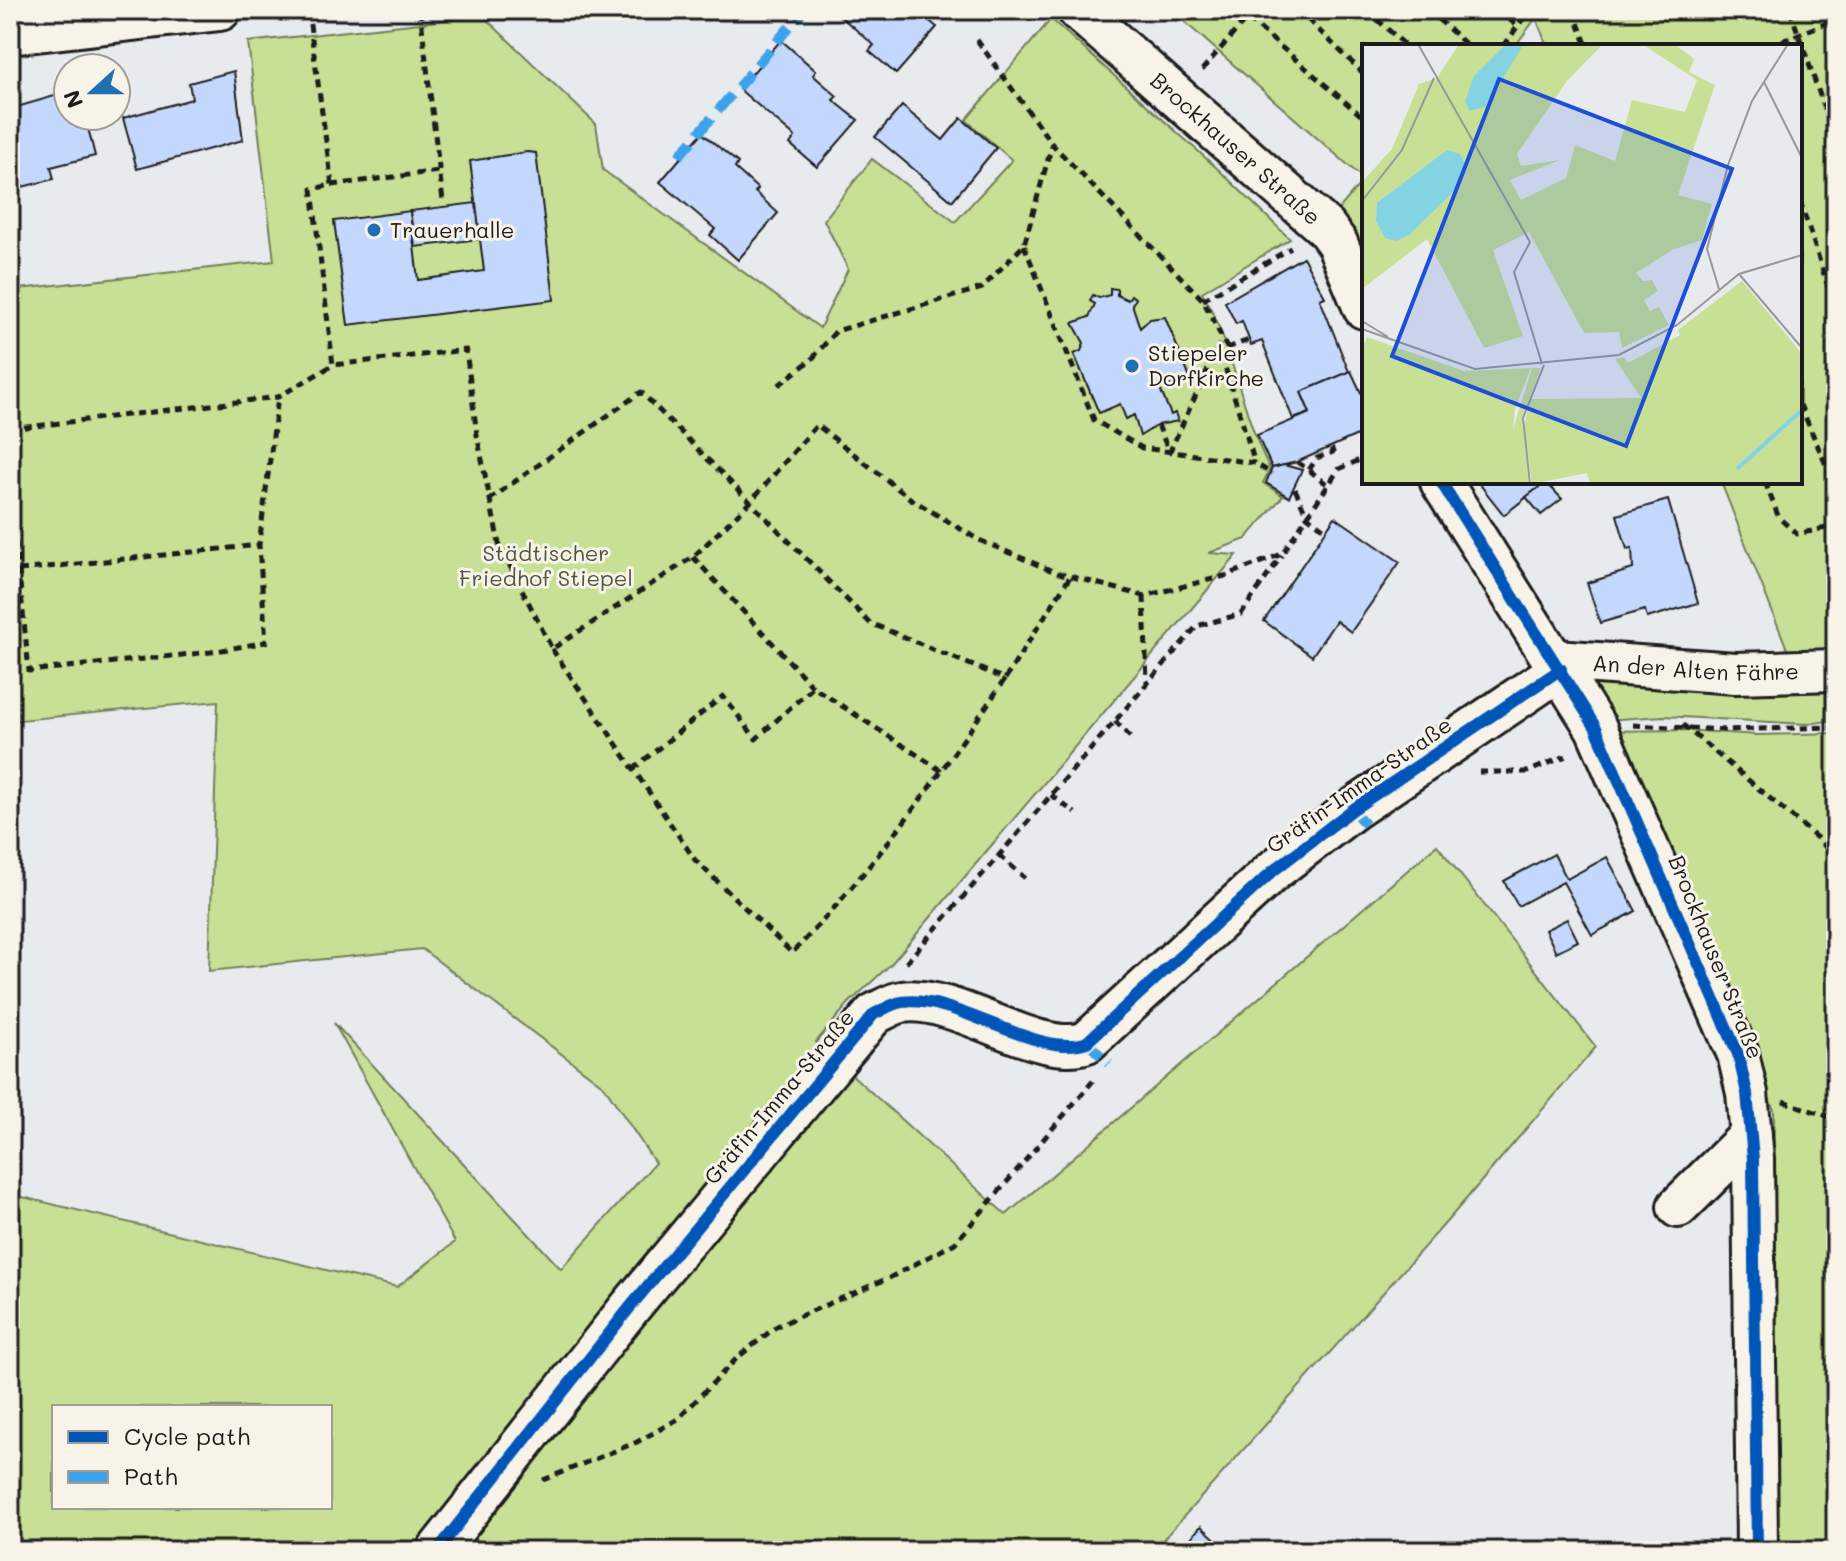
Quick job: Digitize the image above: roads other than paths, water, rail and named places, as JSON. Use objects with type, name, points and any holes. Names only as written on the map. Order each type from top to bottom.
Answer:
[{"type":"street","points":[[10,34],[220,10]]},
{"type":"street","name":"Brockhauser Straße","points":[[1078,10],[1326,228],[1337,243],[1362,303]]},
{"type":"street","name":"Brockhauser Straße","points":[[1442,484],[1558,664],[1602,740],[1723,1017],[1747,1093],[1751,1135],[1757,1551]]},
{"type":"street","name":"An der Alten Fähre","points":[[1558,664],[1735,673],[1836,670]]},
{"type":"street","name":"Gräfin-Imma-Straße","points":[[437,1551],[631,1306],[874,1014],[899,1002],[925,1001],[1049,1042],[1071,1046],[1087,1042],[1273,871],[1352,810],[1558,664]]},
{"type":"street","points":[[1678,1207],[1751,1135]]},
{"type":"place","name":"Trauerhalle","points":[[374,230]]},
{"type":"place","name":"Stiepeler Dorfkirche","points":[[1132,366]]},
{"type":"park label","name":"Städtischer Friedhof Stiepel","points":[[546,566]]}]
